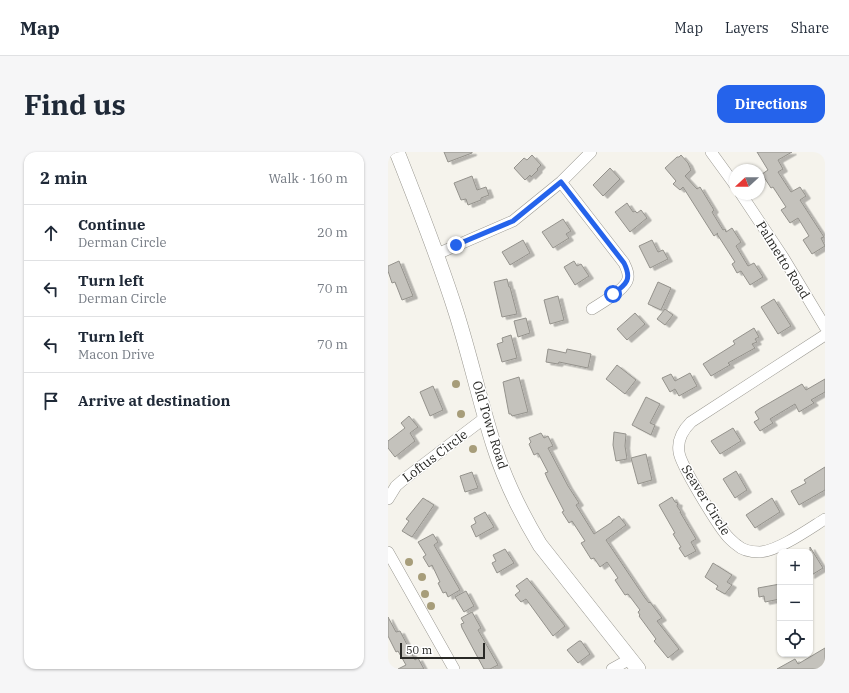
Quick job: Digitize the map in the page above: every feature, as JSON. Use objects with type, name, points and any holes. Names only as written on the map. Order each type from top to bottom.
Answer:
[{"type":"main road","name":"Old Town Road","points":[[397,152],[437,254],[456,312],[502,467],[527,524],[540,545],[634,664]]},
{"type":"street","points":[[437,254],[513,221],[561,182],[591,152]]},
{"type":"street","points":[[711,152],[729,177]]},
{"type":"street","points":[[561,182],[624,263],[628,271],[628,280],[623,287],[592,309]]},
{"type":"street","name":"Palmetto Road","points":[[745,200],[783,257],[825,327]]},
{"type":"street","name":"Seaver Circle","points":[[825,336],[691,422],[683,430],[679,452],[683,463],[705,502],[727,536],[738,546],[748,551],[760,552],[774,549],[825,519]]},
{"type":"street","name":"Loftus Circle","points":[[388,499],[396,486],[486,417]]},
{"type":"street","points":[[388,552],[454,669]]},
{"type":"street","points":[[612,669],[634,664]]},
{"type":"building","points":[[444,152],[472,152],[472,153],[448,162]]},
{"type":"building","points":[[757,152],[792,152],[778,160],[783,169],[778,172],[791,192],[800,187],[806,196],[800,200],[824,237],[821,238],[825,246],[812,254],[803,240],[809,236],[798,218],[790,223],[781,210],[786,207],[773,187],[771,188],[765,179],[765,172],[768,170]]},
{"type":"building","points":[[532,155],[541,165],[531,177],[530,175],[525,180],[514,168],[524,158],[527,160]]},
{"type":"building","points":[[681,155],[688,163],[691,170],[685,176],[697,189],[700,187],[714,210],[712,212],[723,230],[725,229],[726,232],[732,228],[741,242],[736,246],[748,266],[754,263],[763,277],[750,285],[741,271],[737,273],[732,264],[735,262],[717,234],[718,233],[714,236],[683,187],[680,190],[673,184],[676,181],[665,168]]},
{"type":"building","points":[[610,168],[620,179],[603,196],[593,185]]},
{"type":"building","points":[[472,176],[477,190],[486,187],[489,195],[468,205],[466,199],[461,200],[454,183]]},
{"type":"building","points":[[627,203],[633,212],[635,211],[637,213],[641,210],[647,218],[630,232],[615,212]]},
{"type":"building","points":[[563,219],[571,231],[566,234],[569,238],[553,248],[542,232]]},
{"type":"building","points":[[523,240],[530,253],[510,265],[502,252]]},
{"type":"building","points":[[652,240],[658,252],[663,250],[668,259],[650,268],[639,246]]},
{"type":"building","points":[[399,261],[413,296],[402,300],[395,282],[392,283],[388,271],[388,266]]},
{"type":"building","points":[[574,261],[577,266],[581,264],[589,276],[575,285],[564,267]]},
{"type":"building","points":[[507,279],[517,314],[502,317],[494,282]]},
{"type":"building","points":[[658,282],[671,288],[661,310],[648,304]]},
{"type":"building","points":[[558,296],[564,320],[550,324],[544,300]]},
{"type":"building","points":[[774,299],[791,326],[778,334],[761,307]]},
{"type":"building","points":[[665,309],[673,315],[665,325],[657,319]]},
{"type":"building","points":[[635,313],[645,324],[627,340],[617,329]]},
{"type":"building","points":[[526,318],[530,333],[518,337],[514,321]]},
{"type":"building","points":[[754,328],[759,337],[755,339],[757,342],[752,344],[755,348],[728,363],[730,365],[711,376],[703,364],[735,344],[733,341]]},
{"type":"building","points":[[511,335],[517,358],[502,362],[497,344],[503,342],[502,338]]},
{"type":"building","points":[[548,349],[566,353],[567,349],[591,354],[588,368],[559,362],[558,364],[546,362]]},
{"type":"building","points":[[617,365],[636,380],[625,394],[606,379]]},
{"type":"building","points":[[690,373],[697,386],[679,396],[675,389],[670,392],[662,378],[671,374],[675,381]]},
{"type":"building","points":[[519,377],[528,412],[512,416],[509,414],[503,382]]},
{"type":"building","points":[[825,379],[825,392],[811,400],[814,403],[799,412],[795,404],[770,419],[773,423],[760,431],[754,422],[759,419],[755,412],[802,384],[806,390]]},
{"type":"building","points":[[433,386],[443,410],[430,416],[420,392]]},
{"type":"building","points":[[646,397],[660,404],[650,423],[655,425],[651,435],[632,425]]},
{"type":"building","points":[[409,416],[418,427],[410,433],[415,441],[395,457],[388,448],[388,441],[405,428],[401,423]]},
{"type":"building","points":[[733,428],[741,441],[720,454],[711,441]]},
{"type":"building","points":[[614,432],[626,434],[625,446],[627,459],[616,461],[613,445]]},
{"type":"building","points":[[541,433],[544,438],[548,436],[553,446],[548,448],[568,486],[579,503],[576,505],[594,534],[619,516],[626,525],[606,540],[645,598],[649,603],[650,602],[662,618],[657,621],[679,649],[668,658],[654,641],[656,639],[639,616],[640,615],[638,612],[640,610],[628,594],[625,595],[615,580],[618,578],[607,562],[600,567],[594,558],[591,559],[581,543],[585,541],[572,521],[569,523],[562,512],[564,511],[545,473],[548,472],[538,453],[534,455],[529,444],[531,442],[529,438]]},
{"type":"building","points":[[646,454],[652,480],[638,484],[631,458]]},
{"type":"building","points":[[825,467],[825,490],[799,505],[791,491],[806,483],[804,480]]},
{"type":"building","points":[[736,471],[747,490],[735,498],[723,479]]},
{"type":"building","points":[[472,472],[478,488],[465,492],[460,476]]},
{"type":"building","points":[[672,497],[675,502],[678,503],[677,506],[680,512],[696,539],[691,542],[696,551],[685,557],[673,534],[675,533],[659,505]]},
{"type":"building","points":[[423,498],[434,505],[412,537],[402,531],[409,521],[406,519]]},
{"type":"building","points":[[772,498],[780,512],[755,528],[746,515]]},
{"type":"building","points":[[485,512],[494,527],[476,537],[471,526],[476,523],[474,518]]},
{"type":"building","points":[[433,534],[438,542],[434,545],[460,590],[448,597],[446,592],[443,593],[438,583],[440,582],[432,565],[429,567],[423,557],[426,555],[418,542]]},
{"type":"building","points":[[505,549],[514,563],[497,573],[492,563],[496,561],[493,555]]},
{"type":"building","points":[[813,552],[823,568],[813,574]]},
{"type":"building","points":[[713,563],[732,575],[727,582],[732,585],[725,594],[716,589],[718,586],[705,577]]},
{"type":"building","points":[[527,578],[565,626],[553,636],[526,599],[521,602],[515,595],[520,591],[516,586]]},
{"type":"building","points":[[777,585],[777,600],[765,602],[764,596],[759,597],[758,588]]},
{"type":"building","points":[[466,591],[474,606],[464,612],[455,597]]},
{"type":"building","points":[[472,612],[481,628],[478,630],[498,665],[490,669],[484,669],[462,628],[461,624],[464,623],[461,618]]},
{"type":"building","points":[[388,617],[396,632],[400,631],[415,660],[418,658],[424,669],[398,669],[406,665],[398,651],[396,652],[388,636]]},
{"type":"building","points":[[581,641],[590,654],[578,663],[567,650]]},
{"type":"building","points":[[825,648],[825,669],[777,669],[795,659],[798,664],[810,657],[813,657],[813,655]]},
{"type":"route","points":[[456,245],[513,221],[561,182],[624,263],[628,271],[628,280],[623,287],[613,294]]}]
